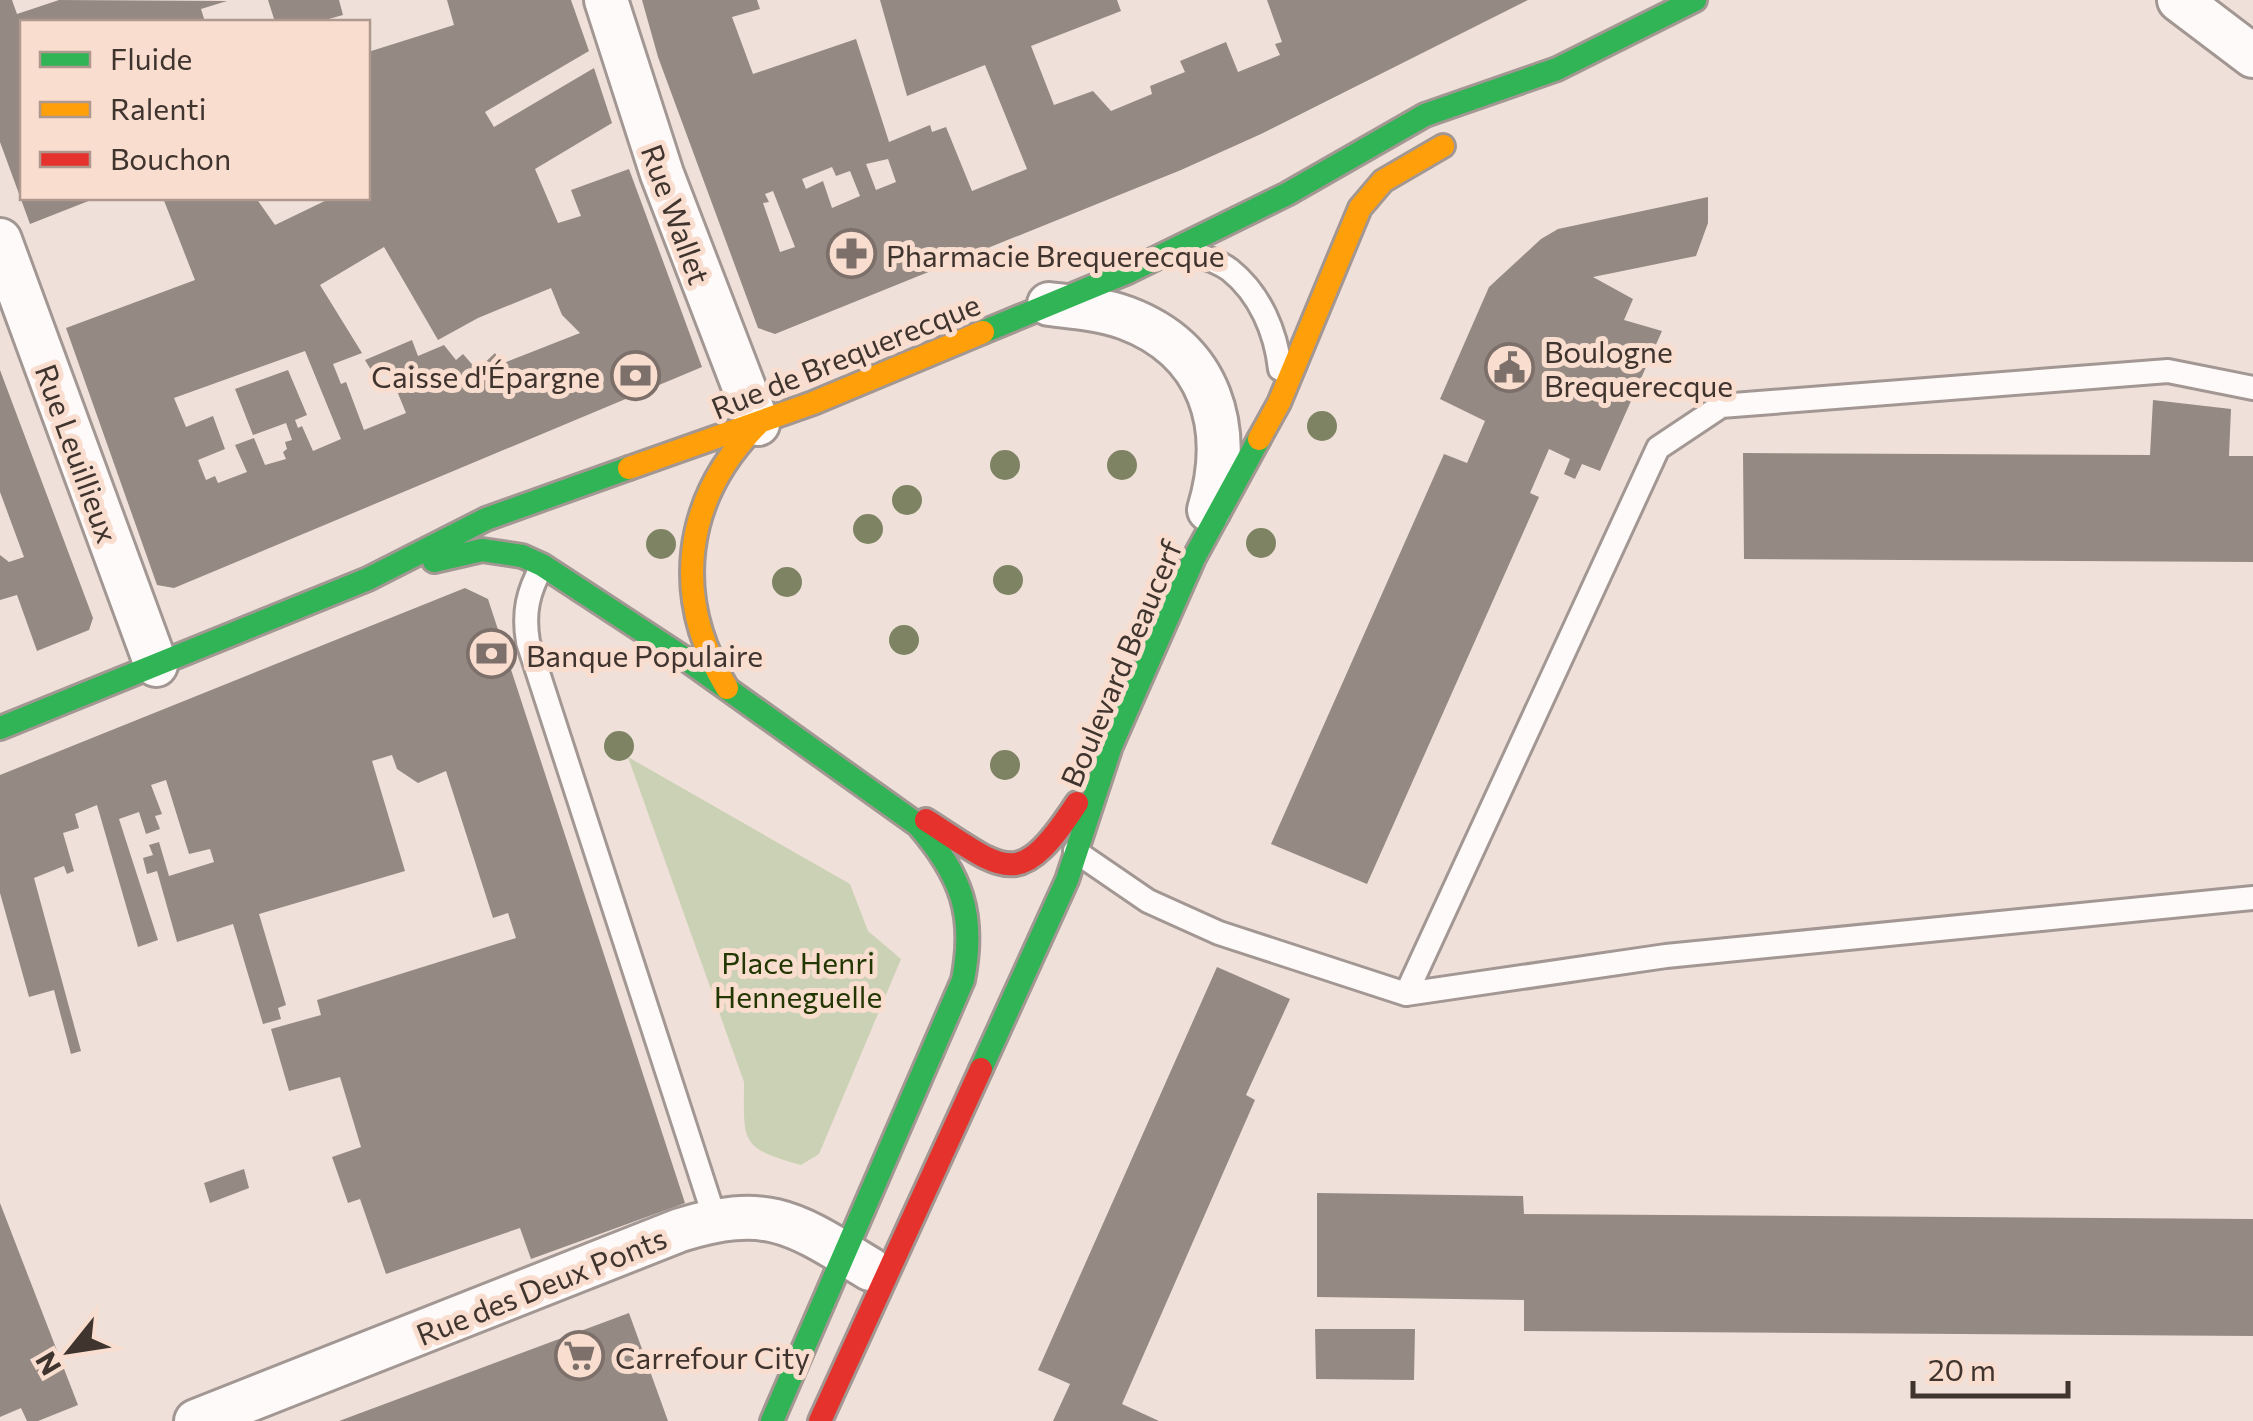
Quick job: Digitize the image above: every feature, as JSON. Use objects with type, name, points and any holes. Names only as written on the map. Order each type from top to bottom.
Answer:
[{"type":"street","name":"Rue Wallet","points":[[606,0],[662,174],[758,424]]},
{"type":"street","name":"Rue de Brequerecque","points":[[0,728],[368,579],[486,519],[758,424],[1049,304],[1178,248],[1287,194],[1425,116],[1557,69],[1695,0]]},
{"type":"street","points":[[2180,0],[2253,56]]},
{"type":"street","points":[[1486,118],[1557,69]]},
{"type":"street","name":"Boulevard Beaucerf","points":[[820,1421],[1007,1014],[1077,852],[1111,746],[1194,558],[1279,402],[1353,223],[1367,197],[1393,174],[1457,138]]},
{"type":"street","name":"Rue Leuillieux","points":[[0,240],[156,665]]},
{"type":"street","points":[[1049,304],[1105,311],[1149,328],[1182,352],[1204,382],[1216,417],[1219,459],[1212,504],[1194,558]]},
{"type":"street","points":[[727,688],[703,646],[697,622],[693,542],[712,480],[725,459],[758,424]]},
{"type":"street","points":[[368,579],[482,550],[522,556],[542,565],[603,602],[875,793],[918,825],[949,864],[968,914],[969,956],[954,1005],[772,1421]]},
{"type":"street","points":[[875,793],[1010,867],[1029,862],[1054,840],[1111,746]]},
{"type":"street","name":"Rue des Deux Ponts","points":[[196,1421],[715,1219],[750,1215],[783,1222],[885,1278]]},
{"type":"lane","points":[[1178,248],[1229,270],[1255,299],[1272,330],[1278,352],[1279,402]]},
{"type":"lane","points":[[1406,994],[1658,448],[1721,406],[2168,371],[2253,388]]},
{"type":"lane","points":[[542,565],[525,609],[528,642],[715,1219]]},
{"type":"lane","points":[[1054,840],[1148,901],[1219,933],[1406,994],[1666,956],[2253,898]]},
{"type":"green space","name":"Place Henri Henneguelle","points":[[628,757],[850,884],[868,931],[901,959],[819,1154],[801,1165],[766,1153],[749,1140],[744,1118],[744,1082]]},
{"type":"building","points":[[0,0],[12,0],[17,14],[59,0],[227,1],[201,9],[204,20],[20,20],[20,197],[0,142]]},
{"type":"building","points":[[268,0],[339,0],[343,15],[325,20],[274,20]]},
{"type":"building","points":[[447,0],[571,0],[589,51],[485,112],[494,127],[594,68],[612,123],[535,169],[558,223],[581,216],[571,190],[629,169],[702,367],[174,588],[157,585],[66,328],[195,280],[164,200],[257,200],[275,225],[327,200],[370,200],[370,51],[454,25]],"holes":[[[384,247],[438,340],[478,318],[551,288],[562,315],[580,333],[501,364],[495,353],[477,370],[463,354],[456,360],[444,345],[418,356],[412,340],[365,360],[374,375],[388,369],[406,413],[364,430],[346,382],[341,384],[333,364],[362,353],[320,285]],[[305,351],[341,439],[313,451],[302,426],[298,428],[295,420],[307,415],[288,370],[235,389],[253,435],[286,423],[292,440],[285,442],[286,459],[265,465],[254,438],[235,445],[247,472],[218,483],[215,476],[206,480],[198,460],[225,449],[213,416],[186,427],[174,398]]]},
{"type":"building","points":[[642,0],[757,0],[760,9],[732,17],[753,74],[856,39],[889,142],[930,125],[932,132],[946,127],[972,191],[1027,169],[985,65],[907,96],[880,0],[1117,0],[1121,11],[1031,46],[1054,105],[1093,91],[1111,111],[1152,94],[1150,86],[1185,72],[1180,61],[1226,42],[1238,72],[1280,55],[1275,44],[1282,42],[1267,0],[1528,0],[1181,170],[775,334],[758,328],[658,57]],"holes":[[[888,159],[896,182],[876,190],[866,164]],[[832,167],[836,176],[850,171],[860,196],[832,208],[823,181],[806,189],[802,179]],[[773,191],[795,247],[780,252],[763,203],[769,202],[765,194]]]},
{"type":"building","points":[[1708,197],[1708,223],[1696,256],[1593,277],[1633,299],[1624,320],[1662,331],[1600,471],[1582,464],[1575,479],[1564,474],[1570,459],[1549,449],[1530,493],[1539,497],[1367,884],[1271,844],[1444,454],[1467,463],[1485,421],[1440,399],[1489,287],[1541,239],[1558,229]]},
{"type":"building","points":[[21,200],[91,200],[30,224]]},
{"type":"building","points":[[0,370],[93,618],[89,630],[37,651],[17,595],[0,600],[0,555],[9,562],[24,557],[0,492]]},
{"type":"building","points":[[2153,400],[2231,409],[2229,456],[2253,456],[2253,562],[1744,559],[1743,453],[2150,455]]},
{"type":"building","points":[[465,588],[488,599],[685,1203],[531,1259],[520,1228],[386,1274],[360,1199],[348,1203],[332,1157],[361,1147],[340,1077],[289,1091],[271,1029],[321,1015],[317,1000],[516,938],[508,913],[493,918],[446,771],[418,783],[397,769],[392,755],[372,761],[405,871],[259,914],[286,1005],[278,1008],[281,1019],[263,1024],[233,924],[177,942],[157,871],[147,874],[143,858],[153,855],[149,845],[159,842],[169,876],[214,862],[210,849],[189,854],[166,780],[151,785],[162,814],[155,816],[160,829],[146,834],[139,812],[119,819],[158,940],[138,947],[97,805],[75,814],[79,828],[63,833],[74,871],[67,874],[64,866],[34,878],[81,1051],[71,1054],[54,990],[29,997],[0,893],[0,775]]},
{"type":"building","points":[[1217,967],[1290,999],[1246,1095],[1255,1100],[1122,1404],[1159,1421],[1053,1421],[1070,1384],[1038,1370]]},
{"type":"building","points":[[244,1169],[249,1188],[210,1203],[204,1183]]},
{"type":"building","points":[[1317,1193],[1523,1196],[1524,1214],[2253,1219],[2253,1336],[1524,1331],[1524,1300],[1317,1297]]},
{"type":"building","points":[[0,1203],[78,1405],[38,1421],[27,1421],[21,1408],[0,1417]]},
{"type":"building","name":"Carrefour City","points":[[629,1313],[668,1421],[339,1421]]},
{"type":"building","points":[[1315,1329],[1415,1329],[1414,1380],[1316,1379]]},
{"type":"traffic: fast","points":[[983,332],[1128,272],[1287,194],[1425,115],[1557,69],[1695,0]]},
{"type":"traffic: fast","points":[[981,1069],[1067,880],[1111,746],[1194,558],[1259,439]]},
{"type":"traffic: fast","points":[[0,728],[368,579],[486,519],[629,468]]},
{"type":"traffic: fast","points":[[434,561],[482,550],[522,556],[542,565],[687,660],[918,825],[955,879],[968,935],[963,980],[772,1421]]},
{"type":"traffic: slow","points":[[1259,439],[1279,403],[1360,208],[1383,181],[1443,146]]},
{"type":"traffic: slow","points":[[629,468],[813,403],[983,332]]},
{"type":"traffic: slow","points":[[727,688],[709,654],[698,619],[692,584],[693,550],[700,516],[714,484],[733,453],[758,424]]},
{"type":"traffic: jam","points":[[926,820],[975,852],[1009,864],[1024,861],[1040,851],[1077,803]]},
{"type":"traffic: jam","points":[[820,1421],[981,1069]]},
{"type":"place","name":"Pharmacie Brequerecque","points":[[851,254]]},
{"type":"place","name":"Boulogne Brequerecque","points":[[1509,367]]},
{"type":"place","name":"Caisse d'Épargne","points":[[635,375]]},
{"type":"place","name":"Banque Populaire","points":[[491,654]]},
{"type":"place","name":"Carrefour City","points":[[580,1356]]}]
